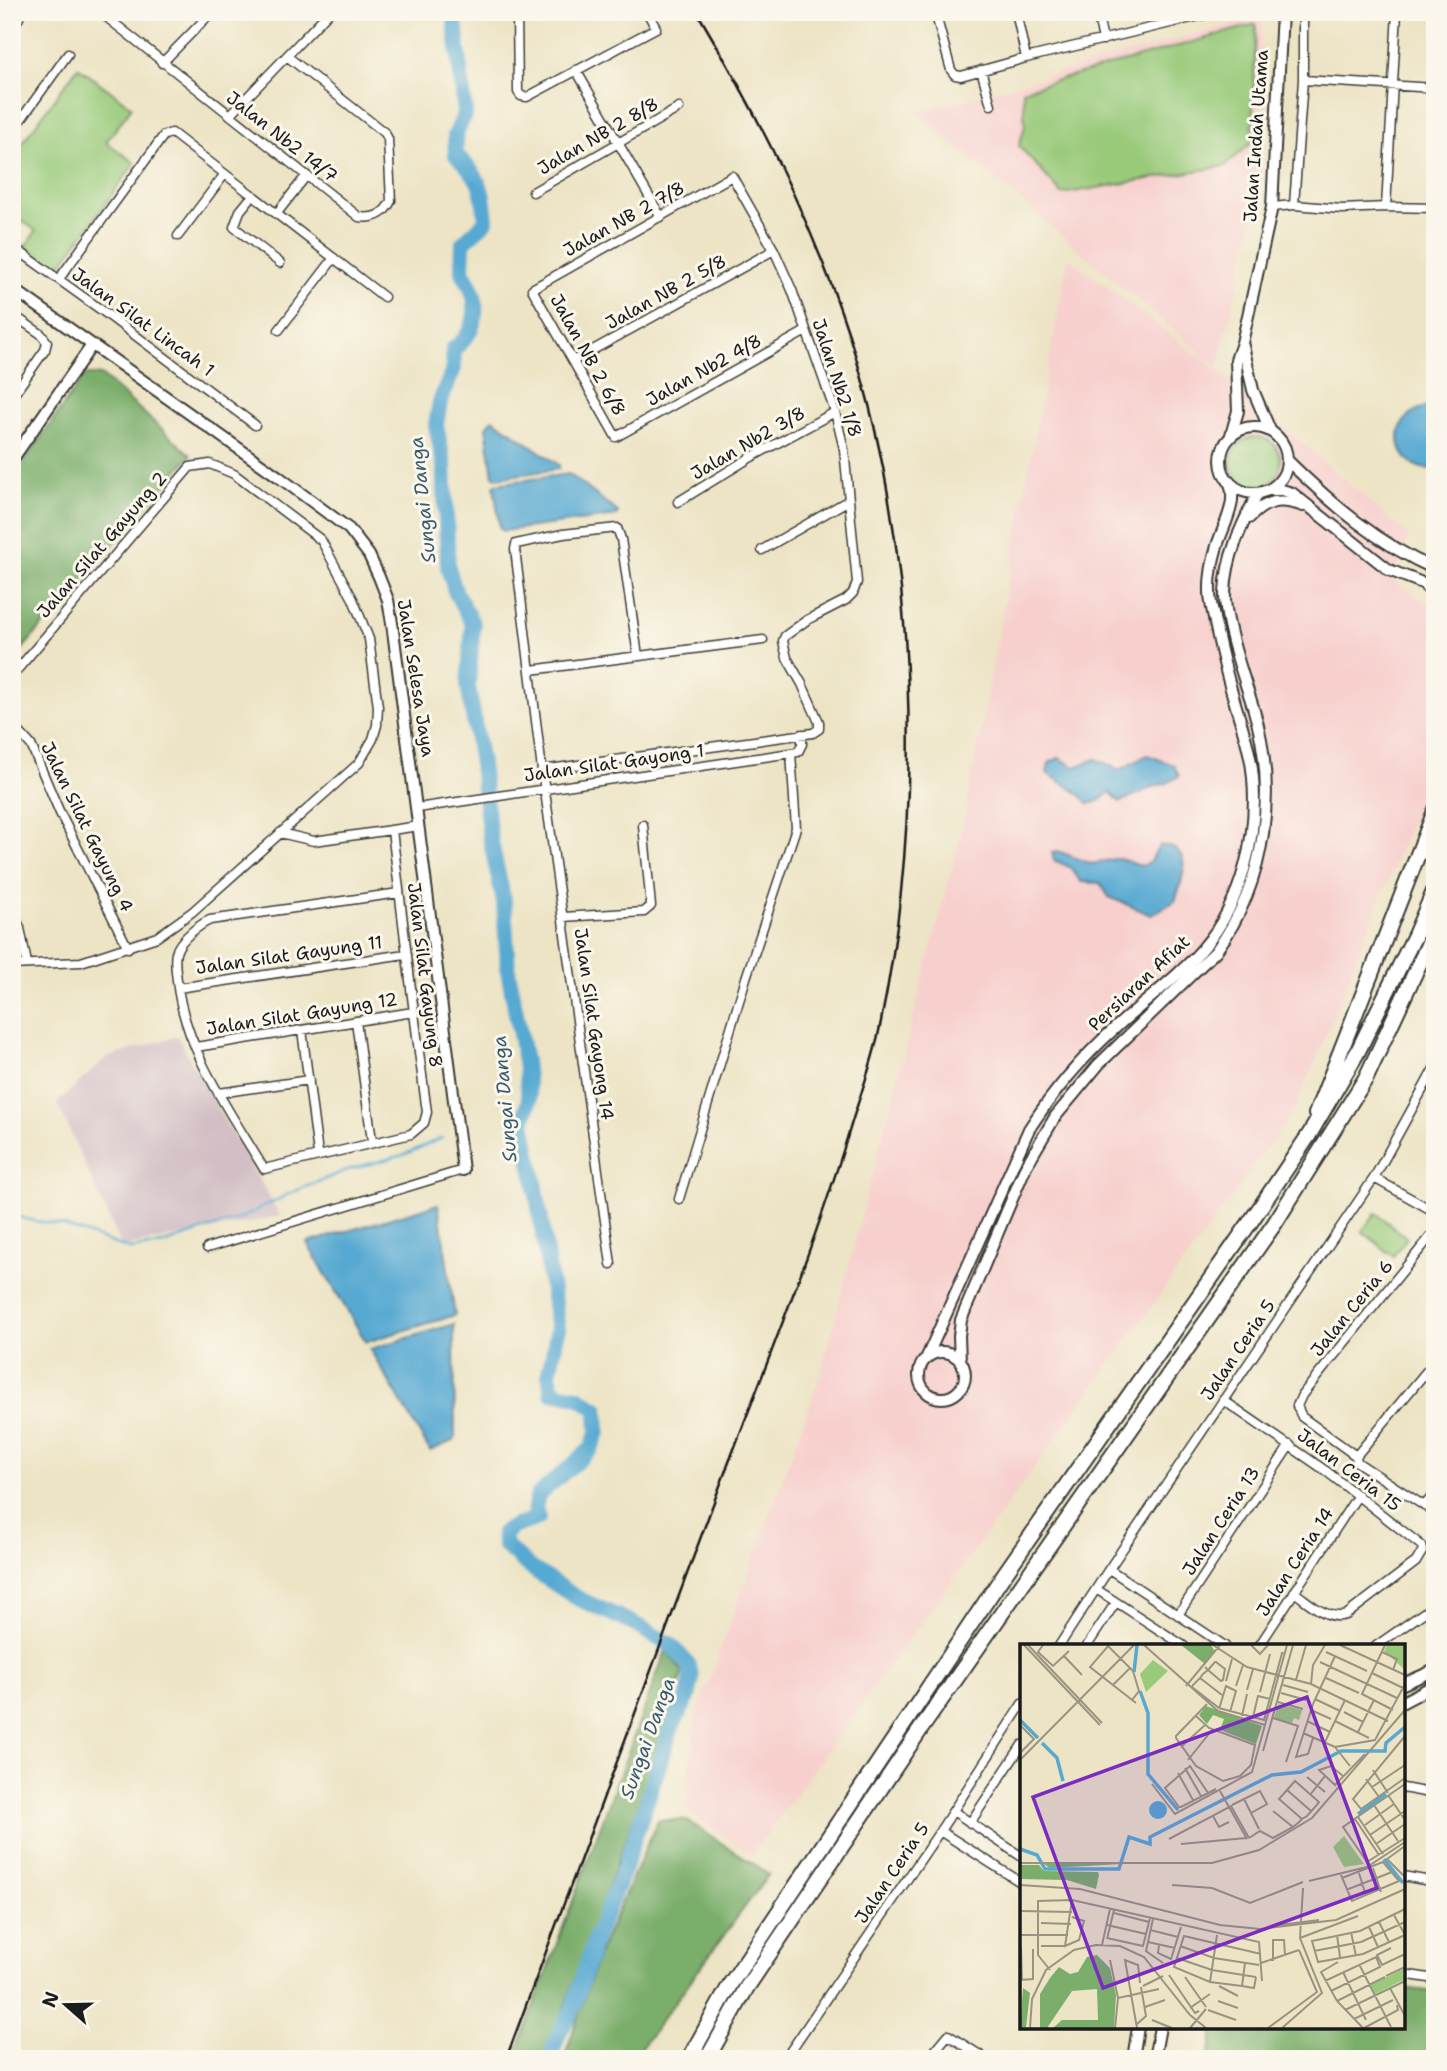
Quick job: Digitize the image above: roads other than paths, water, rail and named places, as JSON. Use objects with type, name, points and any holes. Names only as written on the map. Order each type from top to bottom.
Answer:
[{"type":"highway","points":[[1309,1135],[1335,1061],[1435,811]]},
{"type":"highway","points":[[689,2059],[731,1983],[1003,1576],[1309,1135],[1357,1053],[1435,889]]},
{"type":"highway","points":[[707,2059],[747,1987],[920,1730],[1199,1335],[1281,1213],[1366,1078],[1435,930]]},
{"type":"street","name":"Jalan Nb2 14/7","points":[[100,12],[359,217],[376,217],[387,210],[391,201],[386,133],[288,57]]},
{"type":"street","points":[[162,63],[212,12]]},
{"type":"street","points":[[230,115],[329,12]]},
{"type":"street","points":[[517,12],[518,92],[527,97],[656,27],[647,12]]},
{"type":"street","points":[[935,12],[955,75],[961,76],[1103,40],[1179,17],[1216,12]]},
{"type":"street","points":[[1016,12],[1026,58]]},
{"type":"street","points":[[1097,12],[1103,40]]},
{"type":"street","name":"Jalan Indah Utama","points":[[1231,435],[1238,411],[1236,360],[1272,207],[1282,12]]},
{"type":"street","points":[[1294,205],[1303,80],[1303,12]]},
{"type":"street","points":[[1386,207],[1397,12]]},
{"type":"street","points":[[12,27],[19,18]]},
{"type":"street","points":[[12,132],[68,54]]},
{"type":"street","points":[[576,70],[661,216]]},
{"type":"street","points":[[981,70],[991,105]]},
{"type":"street","points":[[1303,80],[1435,88]]},
{"type":"street","name":"Jalan NB 2 8/8","points":[[533,192],[679,108]]},
{"type":"street","points":[[59,279],[164,135],[172,134],[384,297]]},
{"type":"street","points":[[178,236],[224,175]]},
{"type":"street","points":[[277,213],[306,176]]},
{"type":"street","name":"Jalan NB 2 7/8","points":[[532,289],[732,176]]},
{"type":"street","name":"Jalan Nb2 1/8","points":[[732,176],[774,250],[835,412],[844,449],[857,582],[853,593],[846,600],[807,620],[783,640],[787,658],[819,722],[819,729],[813,733],[802,734]]},
{"type":"street","points":[[253,195],[240,211],[234,227],[280,263]]},
{"type":"street","points":[[1272,207],[1294,205],[1342,209],[1435,208]]},
{"type":"street","name":"Jalan Silat Lincah 1","points":[[12,246],[255,425]]},
{"type":"street","name":"Jalan NB 2 5/8","points":[[573,361],[774,250]]},
{"type":"street","points":[[279,330],[334,258]]},
{"type":"street","name":"Jalan Selesa Jaya","points":[[12,288],[341,523],[369,555],[388,600],[392,623],[463,1170]]},
{"type":"street","name":"Jalan NB 2 6/8","points":[[532,289],[616,437]]},
{"type":"street","points":[[12,314],[41,334],[47,342],[45,350],[12,397]]},
{"type":"street","name":"Jalan Nb2 4/8","points":[[616,437],[806,331]]},
{"type":"street","points":[[1242,343],[1253,390],[1270,430],[1283,443],[1287,460],[1282,478],[1263,491]]},
{"type":"street","points":[[12,460],[92,345]]},
{"type":"street","name":"Jalan Nb2 3/8","points":[[678,502],[748,459],[835,412]]},
{"type":"street","points":[[1270,430],[1250,427],[1231,435],[1222,452],[1221,462],[1228,480],[1247,492],[1282,490],[1292,493],[1390,570],[1433,588]]},
{"type":"street","points":[[1287,460],[1316,489],[1373,534],[1400,553],[1434,568]]},
{"type":"street","name":"Jalan Silat Gayung 2","points":[[12,676],[190,467],[210,464],[234,474],[321,540],[353,599],[369,639],[378,707],[373,739],[359,763],[280,833]]},
{"type":"street","name":"Persiaran Afiat","points":[[1228,480],[1233,488],[1231,505],[1217,545],[1210,594],[1253,776],[1251,844],[1238,886],[1219,927],[1203,948],[1072,1070],[1029,1129],[919,1372],[921,1387],[940,1398],[954,1395],[963,1383],[958,1336],[961,1320],[1026,1166],[1055,1117],[1124,1039],[1207,961],[1230,933],[1253,874],[1263,840],[1268,804],[1266,768],[1259,725],[1224,597],[1226,575],[1242,525],[1263,491]]},
{"type":"street","points":[[762,550],[849,500]]},
{"type":"street","points":[[1242,525],[1258,509],[1278,500],[1318,511]]},
{"type":"street","name":"Jalan Silat Gayong 14","points":[[611,1264],[544,789],[516,544],[617,528],[621,538],[638,656]]},
{"type":"street","points":[[1211,584],[1225,586]]},
{"type":"street","points":[[531,670],[763,640]]},
{"type":"street","name":"Jalan Silat Gayung 4","points":[[12,724],[31,745],[60,813],[128,948]]},
{"type":"street","points":[[542,770],[802,734],[801,748],[798,752],[790,753],[796,828],[743,989],[679,1199]]},
{"type":"street","name":"Jalan Silat Gayong 1","points":[[417,808],[790,753]]},
{"type":"street","points":[[563,917],[644,912],[651,906],[643,825]]},
{"type":"street","points":[[12,965],[81,962],[157,937],[192,912],[280,833],[314,841],[419,826]]},
{"type":"street","name":"Jalan Silat Gayung 8","points":[[373,1141],[411,1134],[424,1123],[427,1112],[391,830]]},
{"type":"street","points":[[356,1021],[373,1141],[264,1169],[219,1093],[180,1008],[176,954],[184,941],[202,923],[210,920],[399,893]]},
{"type":"street","points":[[12,909],[20,928],[27,964]]},
{"type":"street","points":[[1219,927],[1230,933]]},
{"type":"street","name":"Jalan Silat Gayung 11","points":[[178,988],[405,954]]},
{"type":"street","name":"Jalan Silat Gayung 12","points":[[196,1047],[413,1012]]},
{"type":"street","points":[[1129,1016],[1137,1028]]},
{"type":"street","points":[[1115,1028],[1124,1039]]},
{"type":"street","points":[[302,1030],[318,1154]]},
{"type":"street","name":"Jalan Ceria 5","points":[[1060,1644],[1108,1569],[1374,1178],[1435,1067]]},
{"type":"street","points":[[219,1093],[309,1080]]},
{"type":"street","points":[[207,1248],[463,1170]]},
{"type":"street","points":[[1374,1178],[1435,1212]]},
{"type":"street","name":"Jalan Ceria 6","points":[[1356,1455],[1302,1417],[1297,1406],[1302,1395],[1435,1231]]},
{"type":"street","points":[[926,1359],[932,1354],[947,1353],[960,1361]]},
{"type":"street","points":[[1435,1361],[1356,1455],[1357,1462],[1435,1513]]},
{"type":"street","name":"Jalan Ceria 15","points":[[1223,1400],[1358,1495],[1416,1540],[1423,1550],[1416,1562],[1340,1617],[1327,1614],[1294,1592]]},
{"type":"street","name":"Jalan Ceria 13","points":[[1178,1615],[1290,1445]]},
{"type":"street","points":[[1424,1506],[1435,1493]]},
{"type":"street","name":"Jalan Ceria 14","points":[[1260,1644],[1358,1495]]},
{"type":"street","points":[[1108,1569],[1222,1644]]},
{"type":"street","points":[[1096,1589],[1181,1644]]},
{"type":"street","points":[[1088,1644],[1116,1602]]},
{"type":"street","points":[[1379,1644],[1429,1609]]},
{"type":"street","points":[[1405,1683],[1435,1670]]},
{"type":"street","points":[[1405,1701],[1435,1685]]},
{"type":"street","name":"Jalan Ceria 5","points":[[785,2059],[940,1831],[1020,1707]]},
{"type":"street","points":[[970,1824],[1020,1748]]},
{"type":"street","points":[[1405,1788],[1435,1794]]},
{"type":"street","points":[[953,1811],[1020,1856]]},
{"type":"street","points":[[940,1831],[1020,1882]]},
{"type":"street","points":[[1405,1876],[1435,1882]]},
{"type":"street","points":[[1405,1974],[1435,1979]]},
{"type":"street","points":[[1133,2059],[1138,2029]]},
{"type":"street","points":[[1154,2059],[1160,2029]]},
{"type":"street","points":[[928,2059],[948,2035],[986,2059]]},
{"type":"water","points":[[1435,407],[1434,469],[1420,467],[1409,461],[1402,453],[1399,442],[1404,421],[1413,412]]},
{"type":"water","points":[[493,419],[559,465],[559,469],[496,478],[493,476],[486,427]]},
{"type":"water","points":[[569,474],[618,512],[616,516],[503,531],[500,529],[494,486],[496,484]]},
{"type":"water","points":[[1147,755],[1174,765],[1179,776],[1120,802],[1110,792],[1089,804],[1075,791],[1047,773],[1049,763],[1059,758],[1075,767],[1096,759],[1120,770]]},
{"type":"water","points":[[1160,845],[1171,847],[1178,852],[1184,865],[1183,874],[1175,901],[1151,915],[1109,897],[1100,883],[1081,882],[1070,867],[1054,860],[1052,853],[1058,851],[1092,864],[1118,858],[1141,866],[1149,863]]},
{"type":"water","points":[[438,1204],[455,1315],[366,1342],[307,1243]]},
{"type":"water","points":[[454,1324],[455,1440],[430,1451],[370,1349]]},
{"type":"waterway","name":"Sungai Danga","points":[[454,12],[465,113],[455,136],[456,155],[476,177],[484,200],[486,221],[463,243],[462,272],[473,292],[475,313],[469,332],[453,349],[454,368],[440,402],[436,425],[444,465],[448,567],[455,591],[473,625],[468,685],[490,838],[504,902],[508,970],[525,1061],[529,1100],[523,1123],[558,1329],[549,1373],[552,1392],[578,1397],[597,1409],[598,1432],[591,1449],[538,1495],[535,1507],[538,1518],[503,1533],[505,1546],[531,1568],[577,1598],[632,1623],[671,1645],[688,1664],[692,1677],[688,1697],[672,1726],[573,2008],[557,2038],[550,2059]]},
{"type":"waterway","points":[[12,1214],[64,1226],[130,1249],[159,1245],[241,1218],[293,1192],[347,1170],[403,1155],[442,1138]]},
{"type":"railway","points":[[506,2059],[834,1180],[879,1031],[894,946],[904,859],[908,681],[901,591],[889,503],[872,418],[849,335],[801,210],[762,129],[697,12]]}]
